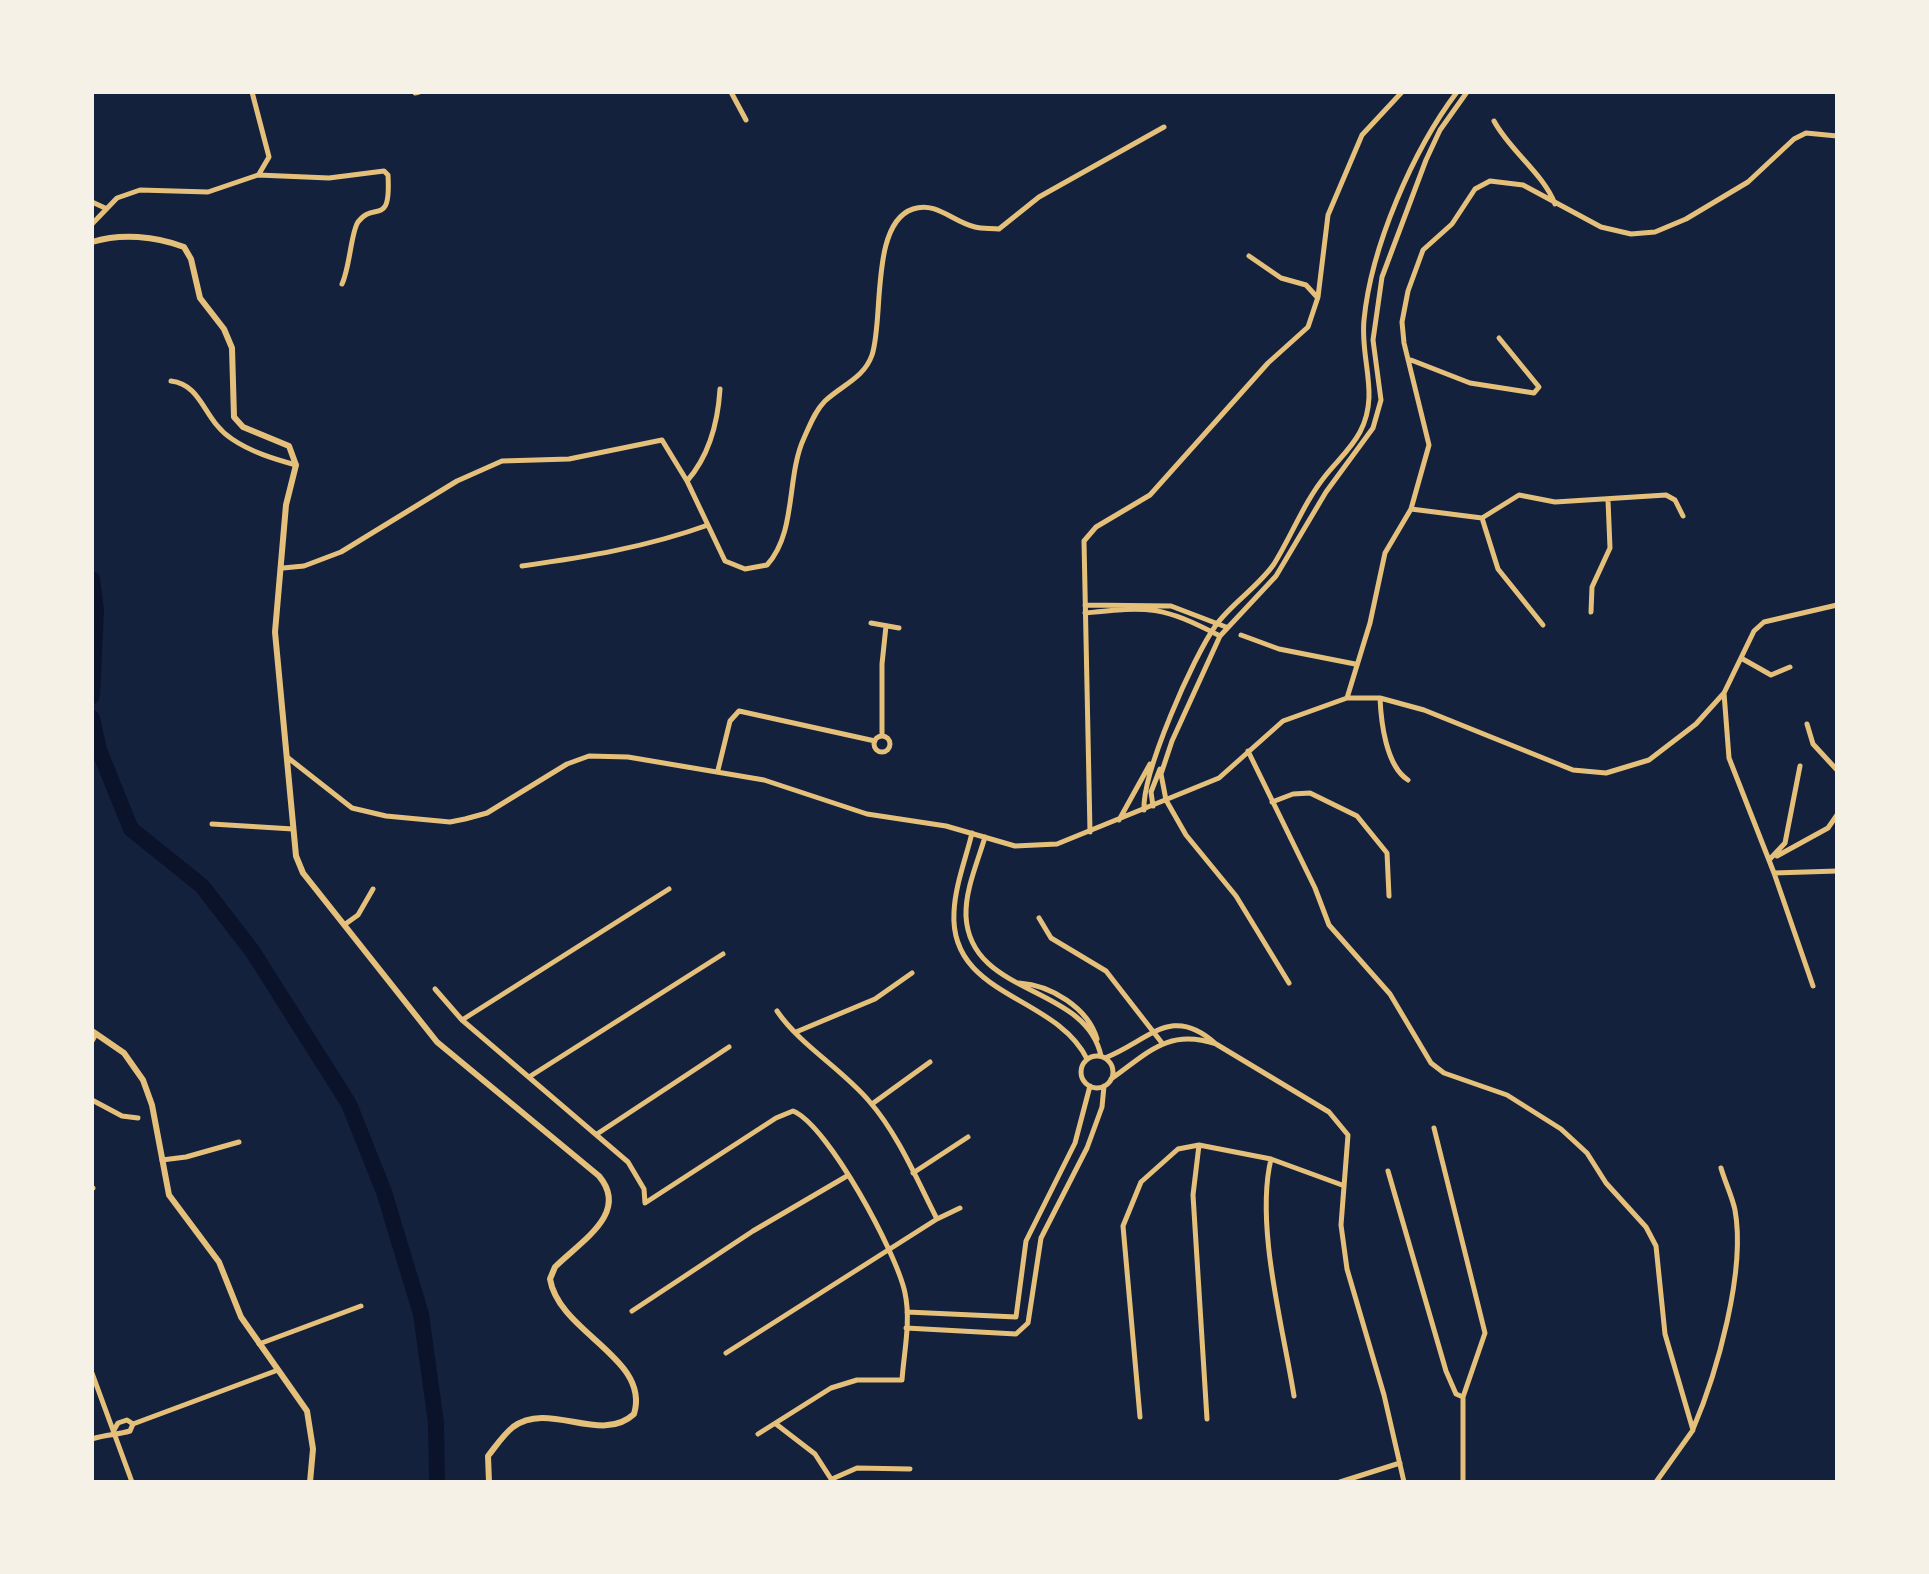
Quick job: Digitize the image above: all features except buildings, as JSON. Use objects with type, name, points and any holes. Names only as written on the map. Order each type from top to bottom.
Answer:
[{"type":"street","points":[[252,92],[269,157],[258,175]]},
{"type":"street","points":[[731,92],[746,120]]},
{"type":"street","points":[[1090,832],[1084,541],[1096,527],[1150,495],[1268,363],[1308,327],[1318,297],[1328,215],[1362,135],[1402,92]]},
{"type":"street","points":[[1119,820],[1157,752],[1212,632],[1274,563],[1316,490],[1358,436],[1367,417],[1371,388],[1363,338],[1370,287],[1384,240],[1417,157],[1457,92]]},
{"type":"street","points":[[1153,806],[1153,785],[1220,636],[1276,576],[1326,492],[1373,428],[1381,400],[1373,340],[1382,277],[1426,160],[1440,130],[1467,92]]},
{"type":"street","points":[[1494,121],[1509,147],[1551,193],[1556,204]]},
{"type":"street","points":[[283,568],[304,566],[341,552],[457,481],[502,461],[569,459],[662,440],[687,481],[725,561],[734,567],[760,567],[774,557],[781,546],[801,443],[809,426],[825,401],[860,375],[872,354],[883,259],[895,221],[910,209],[929,206],[975,227],[999,229],[1039,197],[1164,127]]},
{"type":"street","points":[[1347,698],[1370,623],[1385,553],[1411,509],[1429,445],[1402,322],[1413,274],[1423,250],[1452,224],[1475,189],[1490,181],[1523,185],[1601,227],[1631,234],[1655,232],[1686,219],[1748,182],[1794,139],[1806,133],[1837,136]]},
{"type":"street","points":[[92,224],[117,198],[140,190],[208,192],[258,175],[329,178],[384,171],[388,175],[387,204],[383,210],[360,218],[356,224],[351,261],[342,284]]},
{"type":"street","points":[[92,202],[105,208]]},
{"type":"street","points":[[92,242],[115,236],[159,240],[184,247],[190,254],[200,298],[224,329],[232,348],[234,417],[243,427],[289,446],[296,465],[286,505],[283,568],[275,632],[296,856],[303,873],[437,1042],[599,1176],[611,1194],[610,1212],[555,1267],[550,1279],[559,1304],[632,1376],[638,1401],[634,1414],[614,1425],[547,1418],[515,1426],[488,1456],[489,1482]]},
{"type":"street","points":[[1249,256],[1281,278],[1306,285],[1318,297]]},
{"type":"street","points":[[1410,360],[1470,383],[1534,393],[1539,387],[1499,338]]},
{"type":"street","points":[[171,381],[183,383],[194,390],[208,418],[231,439],[268,458],[296,465]]},
{"type":"street","points":[[687,481],[696,471],[718,421],[720,389]]},
{"type":"street","points":[[1411,509],[1482,518],[1519,495],[1555,502],[1666,495],[1675,500],[1683,516]]},
{"type":"street","points":[[1591,612],[1592,587],[1610,548],[1608,500]]},
{"type":"street","points":[[1482,518],[1498,569],[1517,588],[1543,625]]},
{"type":"street","points":[[522,566],[605,554],[665,540],[708,525]]},
{"type":"street","points":[[1085,605],[1171,606],[1226,627]]},
{"type":"street","points":[[287,757],[352,808],[386,816],[450,822],[487,813],[567,764],[589,756],[628,757],[764,780],[867,814],[972,833],[1015,846],[1057,844],[1219,778],[1283,721],[1347,698],[1380,698],[1426,711],[1573,770],[1606,773],[1649,760],[1696,724],[1724,693],[1754,631],[1764,622],[1837,605]]},
{"type":"street","points":[[1085,613],[1166,611],[1220,636]]},
{"type":"street","points":[[871,623],[899,628]]},
{"type":"street","points":[[882,736],[882,664],[886,626]]},
{"type":"street","points":[[1241,635],[1279,649],[1355,664]]},
{"type":"street","points":[[1741,658],[1771,675],[1790,667]]},
{"type":"street","points":[[1724,693],[1729,758],[1774,873],[1813,986]]},
{"type":"street","points":[[1380,698],[1391,755],[1400,775],[1408,780]]},
{"type":"street","points":[[718,770],[730,721],[739,711],[875,741],[882,736]]},
{"type":"street","points":[[1807,724],[1813,744],[1837,770]]},
{"type":"street","points":[[875,741],[878,750],[886,751],[890,742],[882,736]]},
{"type":"street","points":[[1248,751],[1329,925],[1390,994],[1431,1063],[1444,1073],[1507,1095],[1561,1129],[1587,1153],[1606,1183],[1646,1227],[1656,1246],[1665,1334],[1693,1430]]},
{"type":"street","points":[[1144,810],[1144,791],[1157,752]]},
{"type":"street","points":[[1167,756],[1161,782],[1166,800],[1186,835],[1236,896],[1289,983]]},
{"type":"street","points":[[1769,860],[1785,843],[1800,766]]},
{"type":"street","points":[[1272,802],[1293,794],[1310,793],[1357,816],[1387,853],[1389,896]]},
{"type":"street","points":[[1769,860],[1828,828],[1837,815]]},
{"type":"street","points":[[212,824],[293,829]]},
{"type":"street","points":[[972,833],[953,914],[962,953],[986,981],[1060,1023],[1080,1045],[1087,1059]]},
{"type":"street","points":[[985,837],[967,906],[967,925],[980,956],[1016,983],[1076,1016],[1111,1065],[1111,1079]]},
{"type":"street","points":[[1774,873],[1837,871]]},
{"type":"street","points":[[343,926],[358,915],[373,889]]},
{"type":"street","points":[[462,1020],[669,889]]},
{"type":"street","points":[[1039,918],[1051,938],[1106,971],[1162,1043]]},
{"type":"street","points":[[529,1077],[723,954]]},
{"type":"street","points":[[796,1032],[875,999],[912,973]]},
{"type":"street","points":[[435,989],[462,1020],[628,1162],[644,1189],[645,1203],[776,1118],[793,1111],[804,1115],[826,1139],[889,1250],[905,1293],[907,1312],[902,1380],[857,1380],[831,1388],[758,1434]]},
{"type":"street","points":[[777,1011],[872,1104],[937,1219]]},
{"type":"street","points":[[1087,1059],[1133,1047],[1154,1031],[1176,1024],[1189,1025],[1329,1112],[1343,1125],[1349,1146],[1342,1185],[1341,1225],[1347,1269],[1404,1482]]},
{"type":"street","points":[[92,1041],[94,1032],[124,1053],[143,1080],[152,1105],[169,1195],[219,1262],[241,1317],[307,1411],[313,1449],[310,1482]]},
{"type":"street","points":[[906,1328],[1016,1334],[1028,1323],[1037,1250],[1087,1148],[1102,1107],[1104,1086],[1162,1043],[1178,1037],[1216,1044]]},
{"type":"street","points":[[597,1134],[729,1047]]},
{"type":"street","points":[[907,1312],[1016,1317],[1026,1241],[1075,1143],[1090,1086],[1081,1071],[1087,1059]]},
{"type":"street","points":[[872,1104],[930,1062]]},
{"type":"street","points":[[1090,1086],[1104,1086]]},
{"type":"street","points":[[92,1100],[122,1116],[138,1118]]},
{"type":"street","points":[[1434,1128],[1485,1333],[1463,1397],[1463,1482]]},
{"type":"street","points":[[913,1173],[968,1137]]},
{"type":"street","points":[[161,1160],[186,1157],[239,1142]]},
{"type":"street","points":[[1140,1417],[1123,1226],[1141,1182],[1178,1149],[1199,1145],[1271,1159],[1342,1185]]},
{"type":"street","points":[[1199,1145],[1193,1195],[1207,1419]]},
{"type":"street","points":[[1271,1159],[1266,1177],[1266,1220],[1294,1396]]},
{"type":"street","points":[[1656,1482],[1693,1430],[1714,1380],[1736,1260],[1735,1210],[1721,1168]]},
{"type":"street","points":[[1388,1171],[1446,1371],[1456,1394],[1463,1397]]},
{"type":"street","points":[[632,1311],[753,1231],[847,1176]]},
{"type":"street","points":[[726,1353],[937,1219],[960,1208]]},
{"type":"street","points":[[258,1345],[361,1306]]},
{"type":"street","points":[[92,1439],[113,1431],[120,1434],[130,1431],[133,1424],[279,1370]]},
{"type":"street","points":[[92,1373],[132,1482]]},
{"type":"street","points":[[776,1424],[815,1454],[832,1480],[857,1468],[910,1469]]},
{"type":"street","points":[[1340,1482],[1400,1463]]},
{"type":"waterway","points":[[92,579],[96,610],[92,696]]},
{"type":"waterway","points":[[92,718],[99,750],[131,829],[202,886],[253,952],[349,1104],[384,1192],[421,1314],[436,1423],[437,1482]]}]
